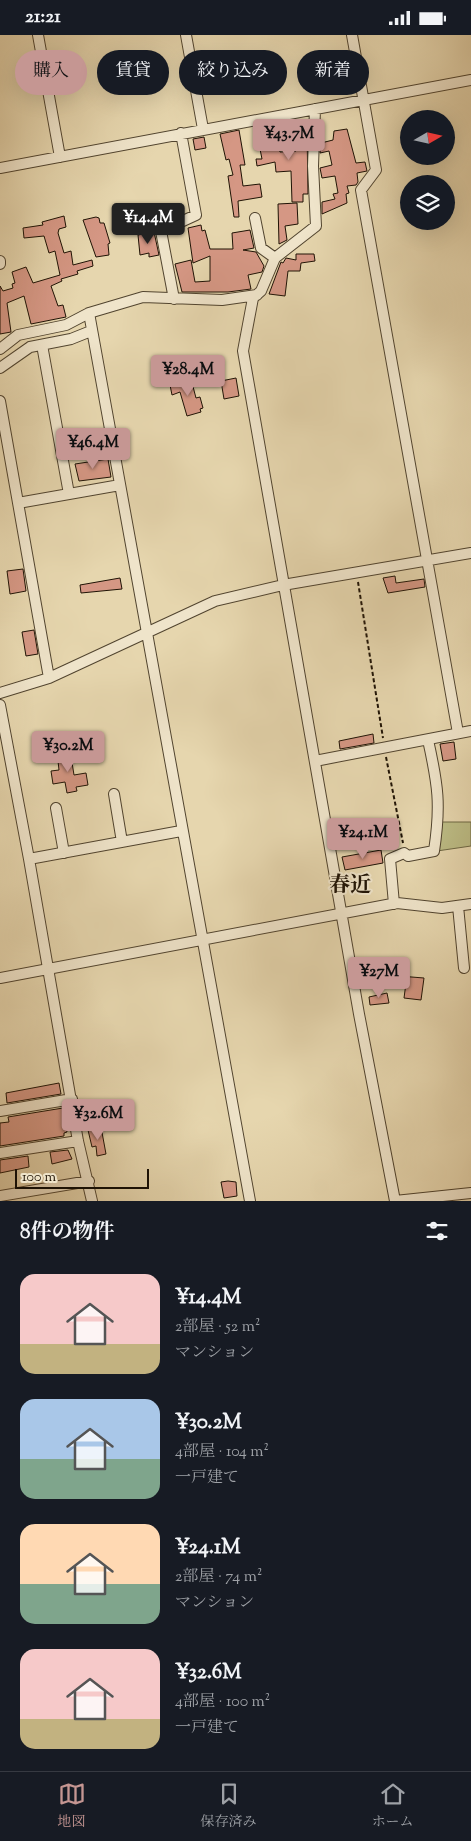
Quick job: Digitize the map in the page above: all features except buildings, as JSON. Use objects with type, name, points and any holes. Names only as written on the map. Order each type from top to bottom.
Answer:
[{"type":"street","points":[[38,35],[60,157]]},
{"type":"street","points":[[186,35],[203,129]]},
{"type":"street","points":[[352,35],[376,170],[361,190],[458,733]]},
{"type":"street","points":[[0,168],[471,80]]},
{"type":"street","points":[[315,109],[313,165],[316,226],[275,259],[258,295],[253,298],[243,351],[283,585],[395,1201],[471,1193]]},
{"type":"street","points":[[174,299],[161,231],[196,215],[180,133]]},
{"type":"street","points":[[255,218],[261,248],[275,259]]},
{"type":"street","points":[[0,349],[18,335],[66,325],[89,313],[120,302],[144,297],[222,300],[258,295]]},
{"type":"street","points":[[89,313],[181,831],[250,1201]]},
{"type":"street","points":[[0,368],[20,352],[30,347],[71,339],[91,331]]},
{"type":"street","points":[[42,345],[69,494]]},
{"type":"street","points":[[0,401],[49,678]]},
{"type":"street","points":[[18,503],[120,485]]},
{"type":"street","points":[[0,693],[49,678],[215,601],[283,585],[471,553]]},
{"type":"street","points":[[0,705],[78,1141],[89,1181],[92,1201]]},
{"type":"street","points":[[315,761],[471,731]]},
{"type":"street","points":[[394,904],[390,859],[404,853],[408,856],[434,851],[440,816],[438,785],[428,740]]},
{"type":"street","points":[[114,794],[122,842]]},
{"type":"street","points":[[56,808],[64,853]]},
{"type":"street","points":[[29,859],[181,831]]},
{"type":"street","points":[[0,977],[201,939],[343,915],[394,904],[409,903],[442,908],[471,904]]},
{"type":"street","points":[[458,906],[464,968]]},
{"type":"street","points":[[0,1111],[72,1099]]},
{"type":"street","points":[[0,1153],[78,1141]]},
{"type":"street","points":[[0,1196],[89,1181]]},
{"type":"path","points":[[356,572],[404,853]]},
{"type":"green space","points":[[437,822],[471,822],[471,846],[437,851]]},
{"type":"district","name":"春近","points":[[350,886]]}]
